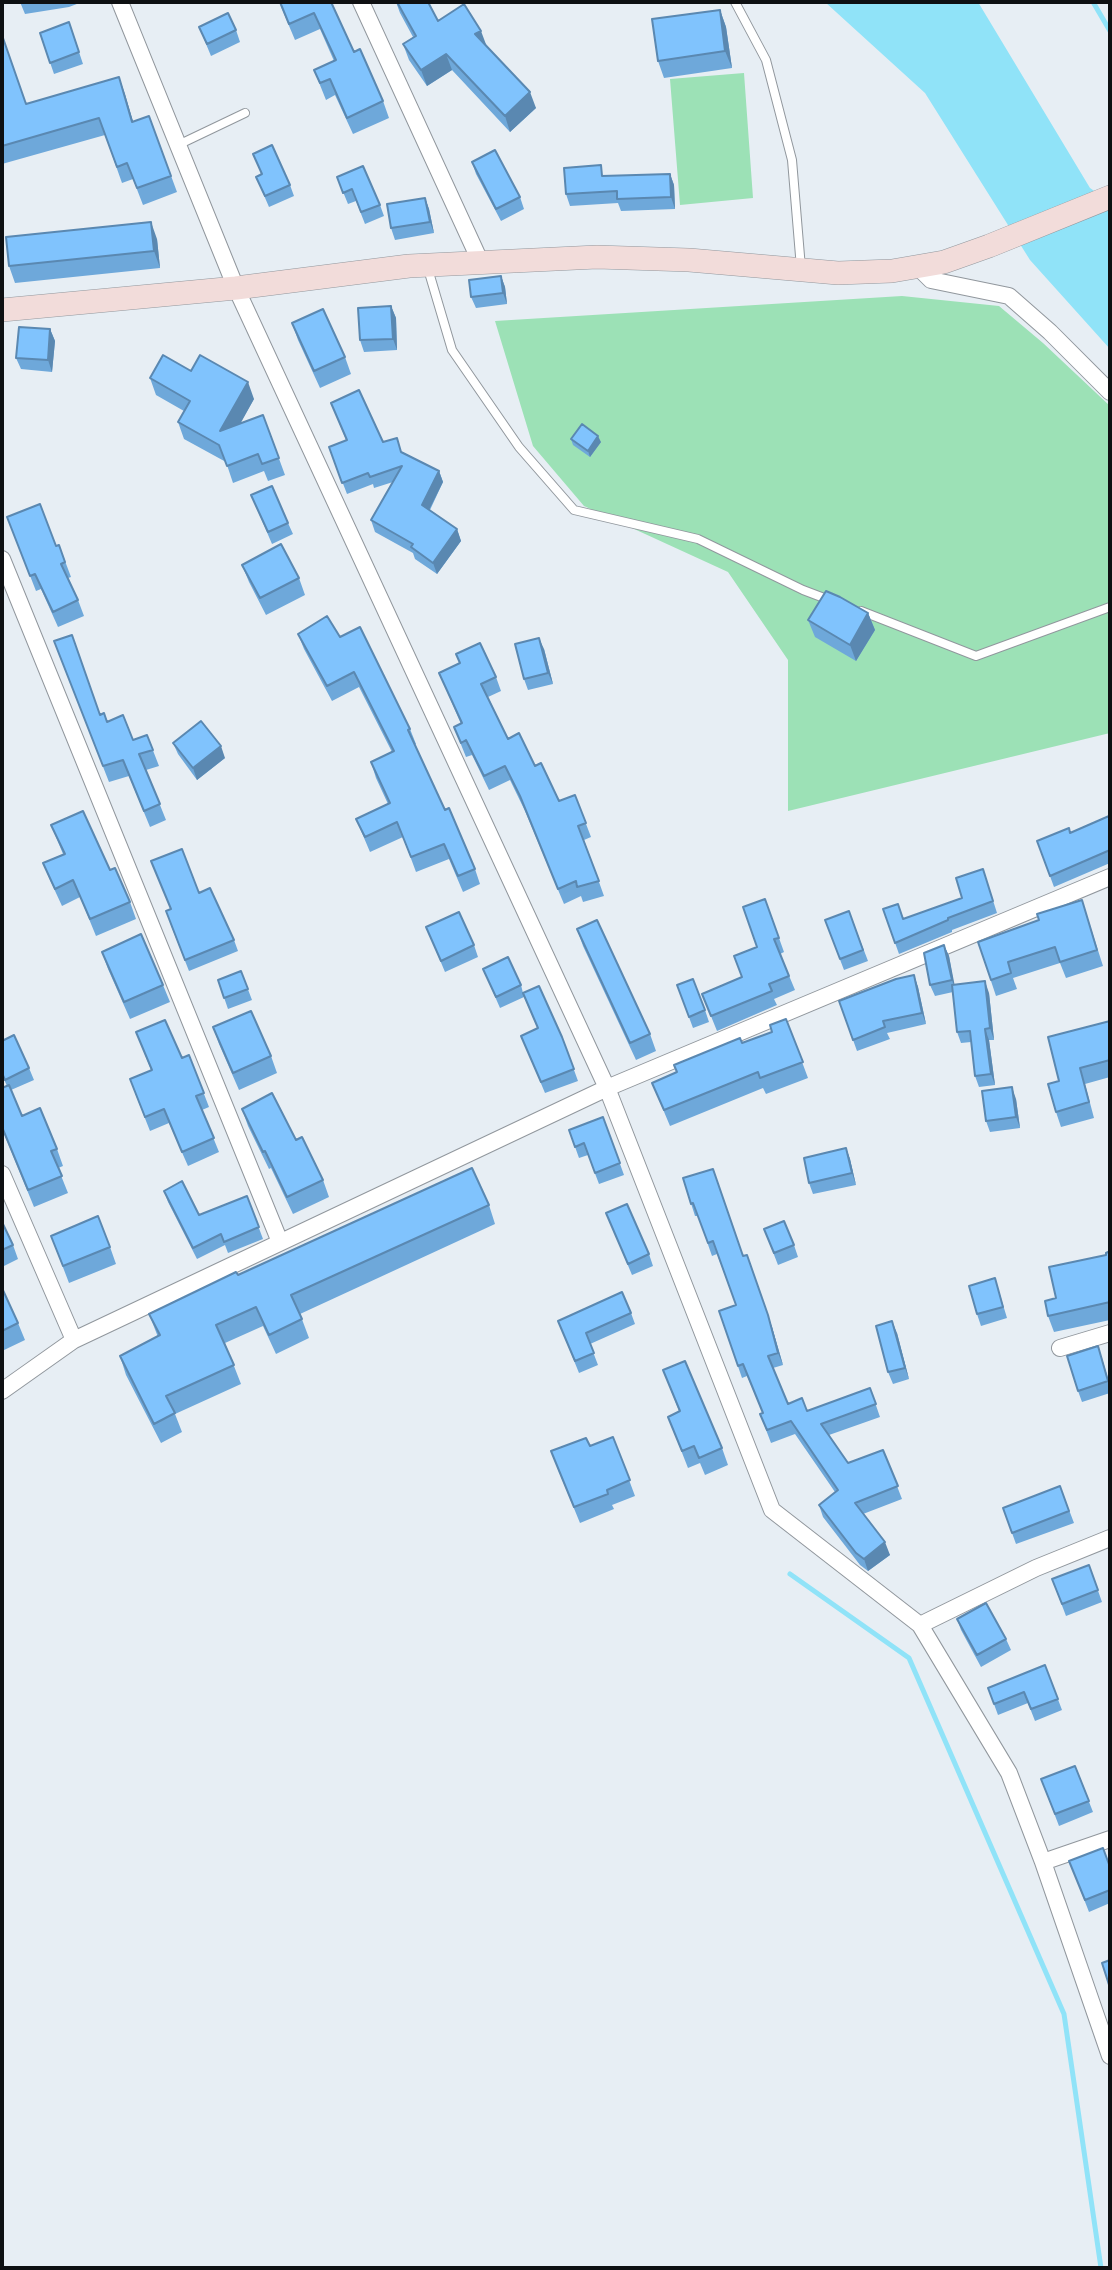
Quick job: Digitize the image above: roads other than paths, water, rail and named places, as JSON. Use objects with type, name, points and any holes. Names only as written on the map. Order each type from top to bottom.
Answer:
[{"type":"street","points":[[120,2],[236,288],[607,1088],[772,1510],[920,1626],[1009,1773],[1109,2050]]},
{"type":"street","points":[[361,2],[481,263]]},
{"type":"street","points":[[2,310],[236,288],[427,265],[597,257],[689,260],[802,271],[873,272],[944,262],[1110,197]]},
{"type":"street","points":[[918,267],[930,280],[1009,296],[1110,391]]},
{"type":"street","points":[[2,559],[280,1242]]},
{"type":"street","points":[[2,1391],[75,1339],[607,1088],[1110,877]]},
{"type":"street","points":[[2,1174],[75,1339]]},
{"type":"street","points":[[1060,1349],[1110,1333]]},
{"type":"street","points":[[920,1626],[1036,1568],[1110,1538]]},
{"type":"street","points":[[1043,1862],[1110,1839]]},
{"type":"lane","points":[[735,2],[766,60],[792,160],[802,271]]},
{"type":"lane","points":[[178,145],[245,113]]},
{"type":"lane","points":[[427,265],[452,350],[519,447],[574,510],[698,540],[803,590],[842,604]]},
{"type":"lane","points":[[855,609],[976,656],[1110,607]]},
{"type":"water","points":[[825,2],[978,2],[1090,188],[1110,202],[1110,349],[1030,260],[925,93]]},
{"type":"waterway","points":[[1093,2],[1110,31]]},
{"type":"waterway","points":[[790,1574],[909,1658],[1064,2014],[1101,2268]]}]
